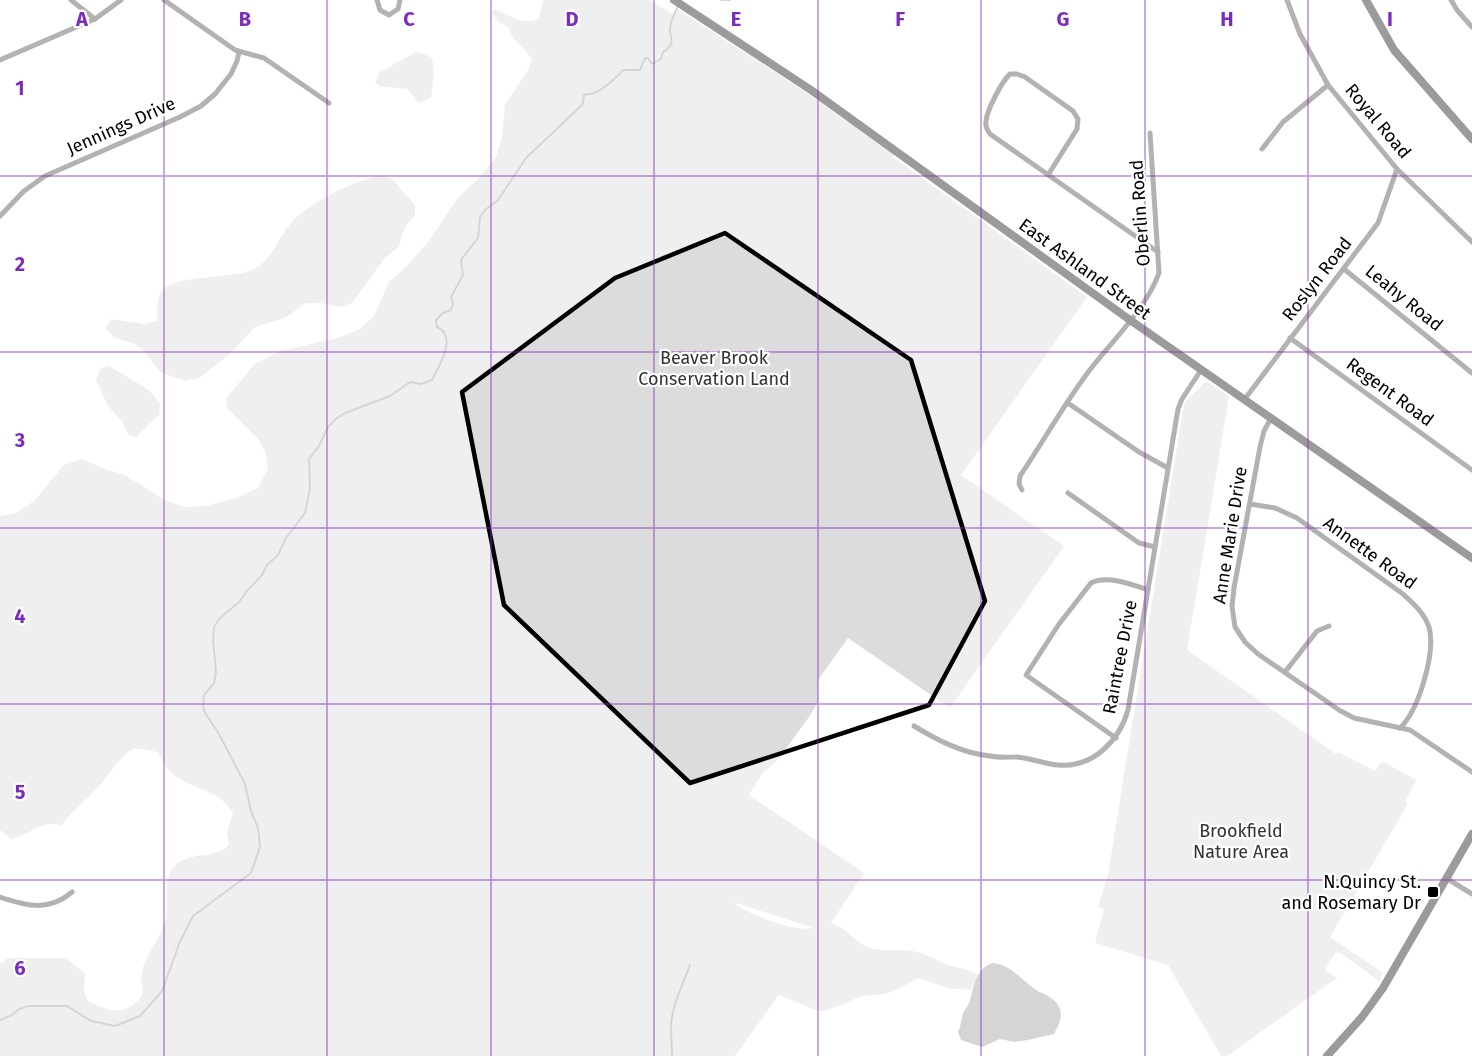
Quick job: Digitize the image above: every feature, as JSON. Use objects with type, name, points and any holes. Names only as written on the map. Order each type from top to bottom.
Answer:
[{"type":"main road","points":[[1366,0],[1394,50],[1472,139]]},
{"type":"main road","name":"East Ashland Street","points":[[678,3],[811,90],[1130,320],[1472,558]]},
{"type":"main road","points":[[1327,1056],[1362,1017],[1383,988],[1472,834]]},
{"type":"street","points":[[71,0],[94,19]]},
{"type":"street","points":[[0,60],[94,19],[121,0]]},
{"type":"street","points":[[164,0],[239,52],[264,58],[329,103]]},
{"type":"street","points":[[377,0],[380,10],[389,15],[398,9],[399,0]]},
{"type":"street","name":"Royal Road","points":[[1287,0],[1300,34],[1328,85],[1397,168],[1472,242]]},
{"type":"street","points":[[1451,0],[1456,10],[1472,27]]},
{"type":"street","name":"Jennings Drive","points":[[0,216],[24,190],[45,176],[201,106],[215,94],[231,74],[239,52]]},
{"type":"street","points":[[1048,174],[1077,129],[1078,119],[1073,111],[1025,77],[1010,74],[1003,82],[987,116],[986,127],[990,134],[1158,252]]},
{"type":"street","points":[[1262,149],[1283,122],[1328,85]]},
{"type":"street","name":"Oberlin Road","points":[[1022,490],[1019,484],[1020,476],[1088,373],[1130,320],[1157,281],[1159,273],[1150,133]]},
{"type":"street","name":"Roslyn Road","points":[[1244,400],[1378,223],[1397,168]]},
{"type":"street","name":"Leahy Road","points":[[1344,269],[1472,373]]},
{"type":"street","name":"Regent Road","points":[[1290,338],[1472,470]]},
{"type":"street","name":"Raintree Drive","points":[[914,726],[942,743],[987,756],[1017,757],[1057,765],[1081,762],[1096,755],[1116,738],[1128,710],[1178,409],[1201,370]]},
{"type":"street","points":[[1068,403],[1140,452],[1168,468]]},
{"type":"street","name":"Anne Marie Drive","points":[[1271,418],[1264,431],[1260,447],[1232,606],[1235,627],[1245,642],[1339,710],[1354,718],[1400,728],[1418,735],[1472,772]]},
{"type":"street","points":[[1068,493],[1139,543],[1155,547]]},
{"type":"street","name":"Annette Road","points":[[1250,504],[1275,508],[1297,518],[1403,594],[1416,605],[1423,615],[1429,628],[1431,646],[1421,690],[1412,712],[1400,728]]},
{"type":"street","points":[[1116,738],[1026,675],[1056,629],[1091,583],[1098,579],[1148,590]]},
{"type":"street","points":[[1285,672],[1312,636],[1329,626]]},
{"type":"street","points":[[1446,878],[1472,894]]},
{"type":"street","points":[[0,897],[44,906],[54,904],[72,892]]},
{"type":"highlighted area","points":[[725,233],[911,360],[985,601],[929,705],[690,783],[504,605],[462,392],[615,278]]},
{"type":"green space","name":"Beaver Brook Conservation Land","points":[[543,0],[650,0],[674,15],[677,9],[806,92],[847,122],[849,118],[896,151],[893,157],[1087,297],[961,475],[1064,546],[950,708],[848,638],[818,680],[818,702],[809,717],[778,760],[763,772],[749,795],[864,873],[831,923],[870,948],[917,952],[947,965],[975,973],[978,975],[971,990],[948,988],[918,978],[897,990],[862,996],[826,1011],[818,1011],[779,995],[735,1056],[0,1056],[0,964],[8,958],[65,958],[85,973],[84,992],[88,1001],[116,1011],[129,1007],[142,996],[143,966],[164,924],[168,879],[171,872],[175,866],[187,858],[212,854],[229,845],[227,833],[233,813],[219,798],[174,775],[158,752],[134,748],[118,762],[61,826],[47,824],[11,839],[0,830],[0,516],[16,513],[34,501],[64,465],[82,459],[125,475],[165,500],[184,507],[206,506],[236,498],[258,488],[268,468],[266,453],[258,439],[227,408],[226,398],[255,364],[280,351],[338,338],[360,329],[374,316],[389,282],[429,241],[457,199],[482,175],[496,157],[502,137],[505,105],[532,60],[513,37],[508,27],[498,22],[492,13],[495,9],[523,21],[539,18]],"holes":[[[733,902],[811,927],[803,929],[770,921],[748,912]]]},
{"type":"green space","points":[[416,52],[432,58],[434,73],[431,98],[418,103],[408,89],[379,86],[375,82],[380,72]]},
{"type":"green space","points":[[383,176],[392,179],[415,205],[415,215],[405,227],[399,246],[384,259],[352,303],[341,307],[306,303],[285,318],[255,327],[231,353],[199,378],[185,381],[161,373],[144,351],[133,343],[115,338],[105,328],[111,319],[144,324],[157,321],[160,294],[166,287],[177,282],[246,272],[256,268],[271,253],[290,224],[308,209],[333,193],[360,181]]},
{"type":"green space","points":[[109,366],[149,390],[160,403],[159,415],[136,437],[129,436],[122,421],[108,406],[96,380],[101,368]]},
{"type":"green space","name":"Brookfield Nature Area","points":[[1208,382],[1229,396],[1187,650],[1336,754],[1338,752],[1375,771],[1382,761],[1416,780],[1405,802],[1408,804],[1330,937],[1383,973],[1379,981],[1341,953],[1335,953],[1325,970],[1337,978],[1227,1056],[1221,1056],[1168,965],[1095,943],[1104,909],[1098,907],[1108,874],[1184,404],[1204,383]]},
{"type":"shaded area","points":[[992,963],[1005,966],[1036,990],[1055,1001],[1061,1014],[1054,1034],[1014,1042],[1000,1039],[982,1047],[961,1040],[958,1032],[976,978],[982,969]]},
{"type":"waterway","points":[[721,0],[730,0]]},
{"type":"waterway","points":[[0,1020],[29,1006],[67,1006],[91,1021],[115,1026],[140,1016],[162,991],[179,944],[193,916],[251,873],[260,847],[258,828],[251,811],[245,784],[203,706],[204,695],[214,683],[216,672],[214,627],[220,618],[239,602],[262,575],[267,565],[278,555],[286,538],[305,513],[310,488],[309,459],[319,446],[328,427],[345,413],[390,396],[410,382],[421,384],[432,380],[445,352],[446,344],[446,337],[437,327],[436,320],[443,313],[451,310],[453,304],[451,297],[463,275],[461,260],[478,238],[480,217],[485,210],[498,200],[526,158],[583,104],[584,95],[602,89],[623,70],[640,70],[645,58],[648,58],[652,64],[661,59],[663,52],[671,43],[670,25],[678,6]]},
{"type":"waterway","points":[[672,1056],[672,1018],[690,965]]},
{"type":"place","name":"N.Quincy St. and Rosemary Dr","points":[[1433,892]]}]
